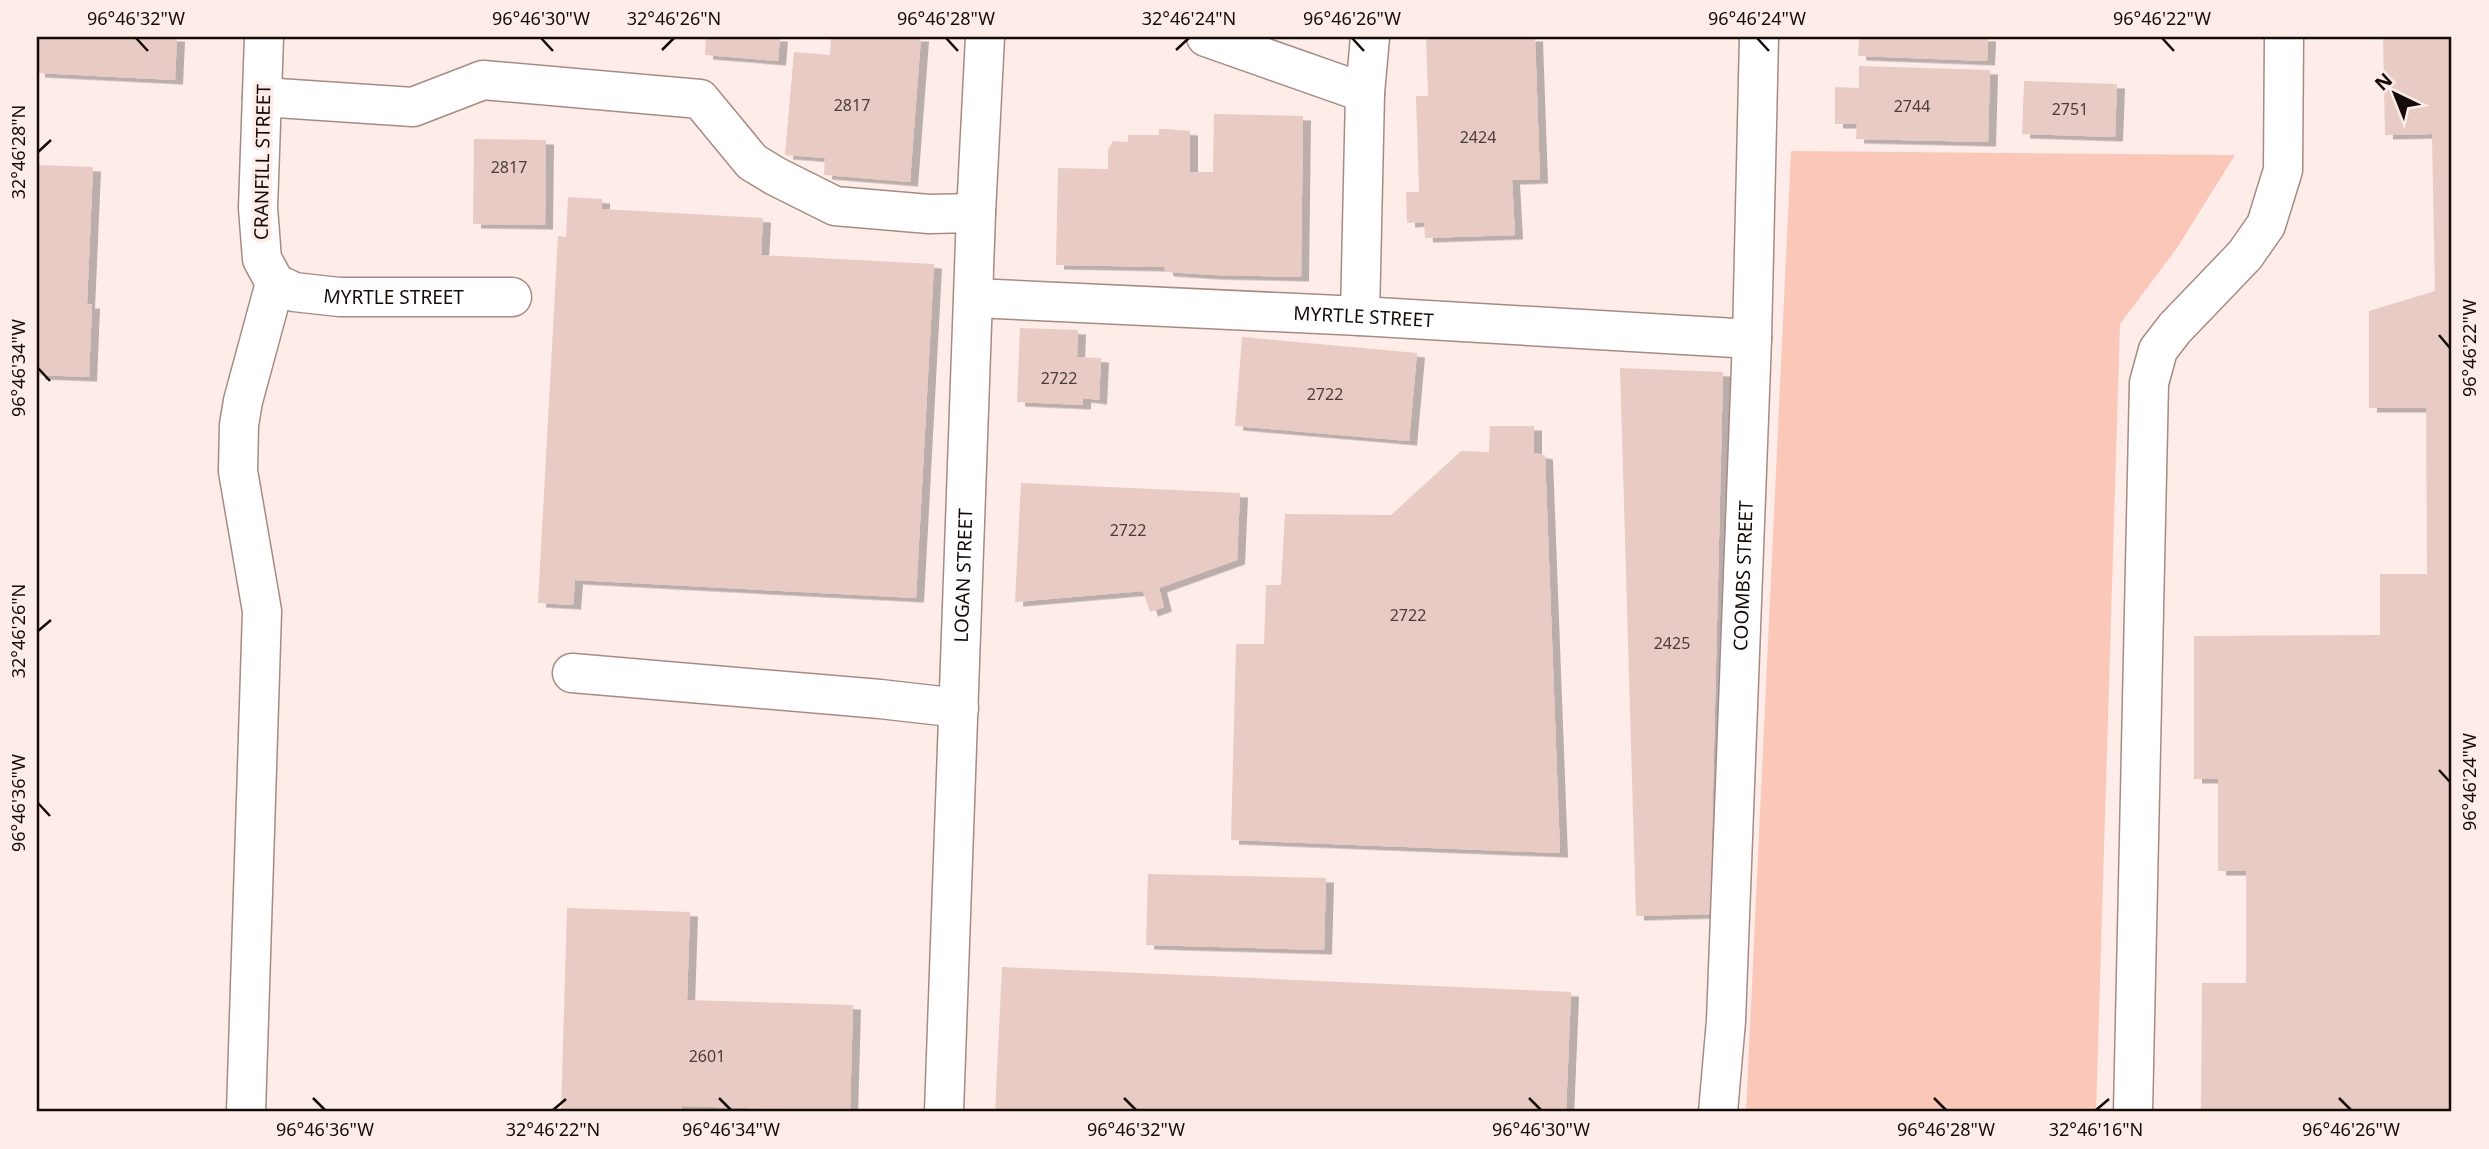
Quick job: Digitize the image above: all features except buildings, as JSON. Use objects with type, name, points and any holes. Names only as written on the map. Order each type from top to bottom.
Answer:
[{"type":"street","name":"CRANFILL STREET","points":[[264,37],[258,208],[261,259],[275,283]]},
{"type":"street","name":"LOGAN STREET","points":[[944,1112],[976,213],[985,37]]},
{"type":"street","points":[[1206,37],[1365,93]]},
{"type":"street","points":[[1360,316],[1365,93],[1370,37]]},
{"type":"street","name":"COOMBS STREET","points":[[1717,1112],[1726,1021],[1752,339],[1759,37]]},
{"type":"street","points":[[2133,1112],[2150,383],[2158,350],[2175,328],[2245,255],[2266,225],[2283,170],[2284,37]]},
{"type":"street","points":[[262,97],[413,107],[483,80],[700,99],[752,162],[835,206],[929,214],[976,213]]},
{"type":"street","points":[[247,1112],[262,611],[238,459],[243,401],[275,283]]},
{"type":"street","name":"MYRTLE STREET","points":[[275,283],[294,292],[339,297],[512,298]]},
{"type":"street","name":"MYRTLE STREET","points":[[974,298],[1360,316],[1752,339]]},
{"type":"street","points":[[572,673],[959,708]]},
{"type":"shaded area","points":[[1791,151],[2235,155],[2177,248],[2120,324],[2096,1112],[1746,1112]]}]
